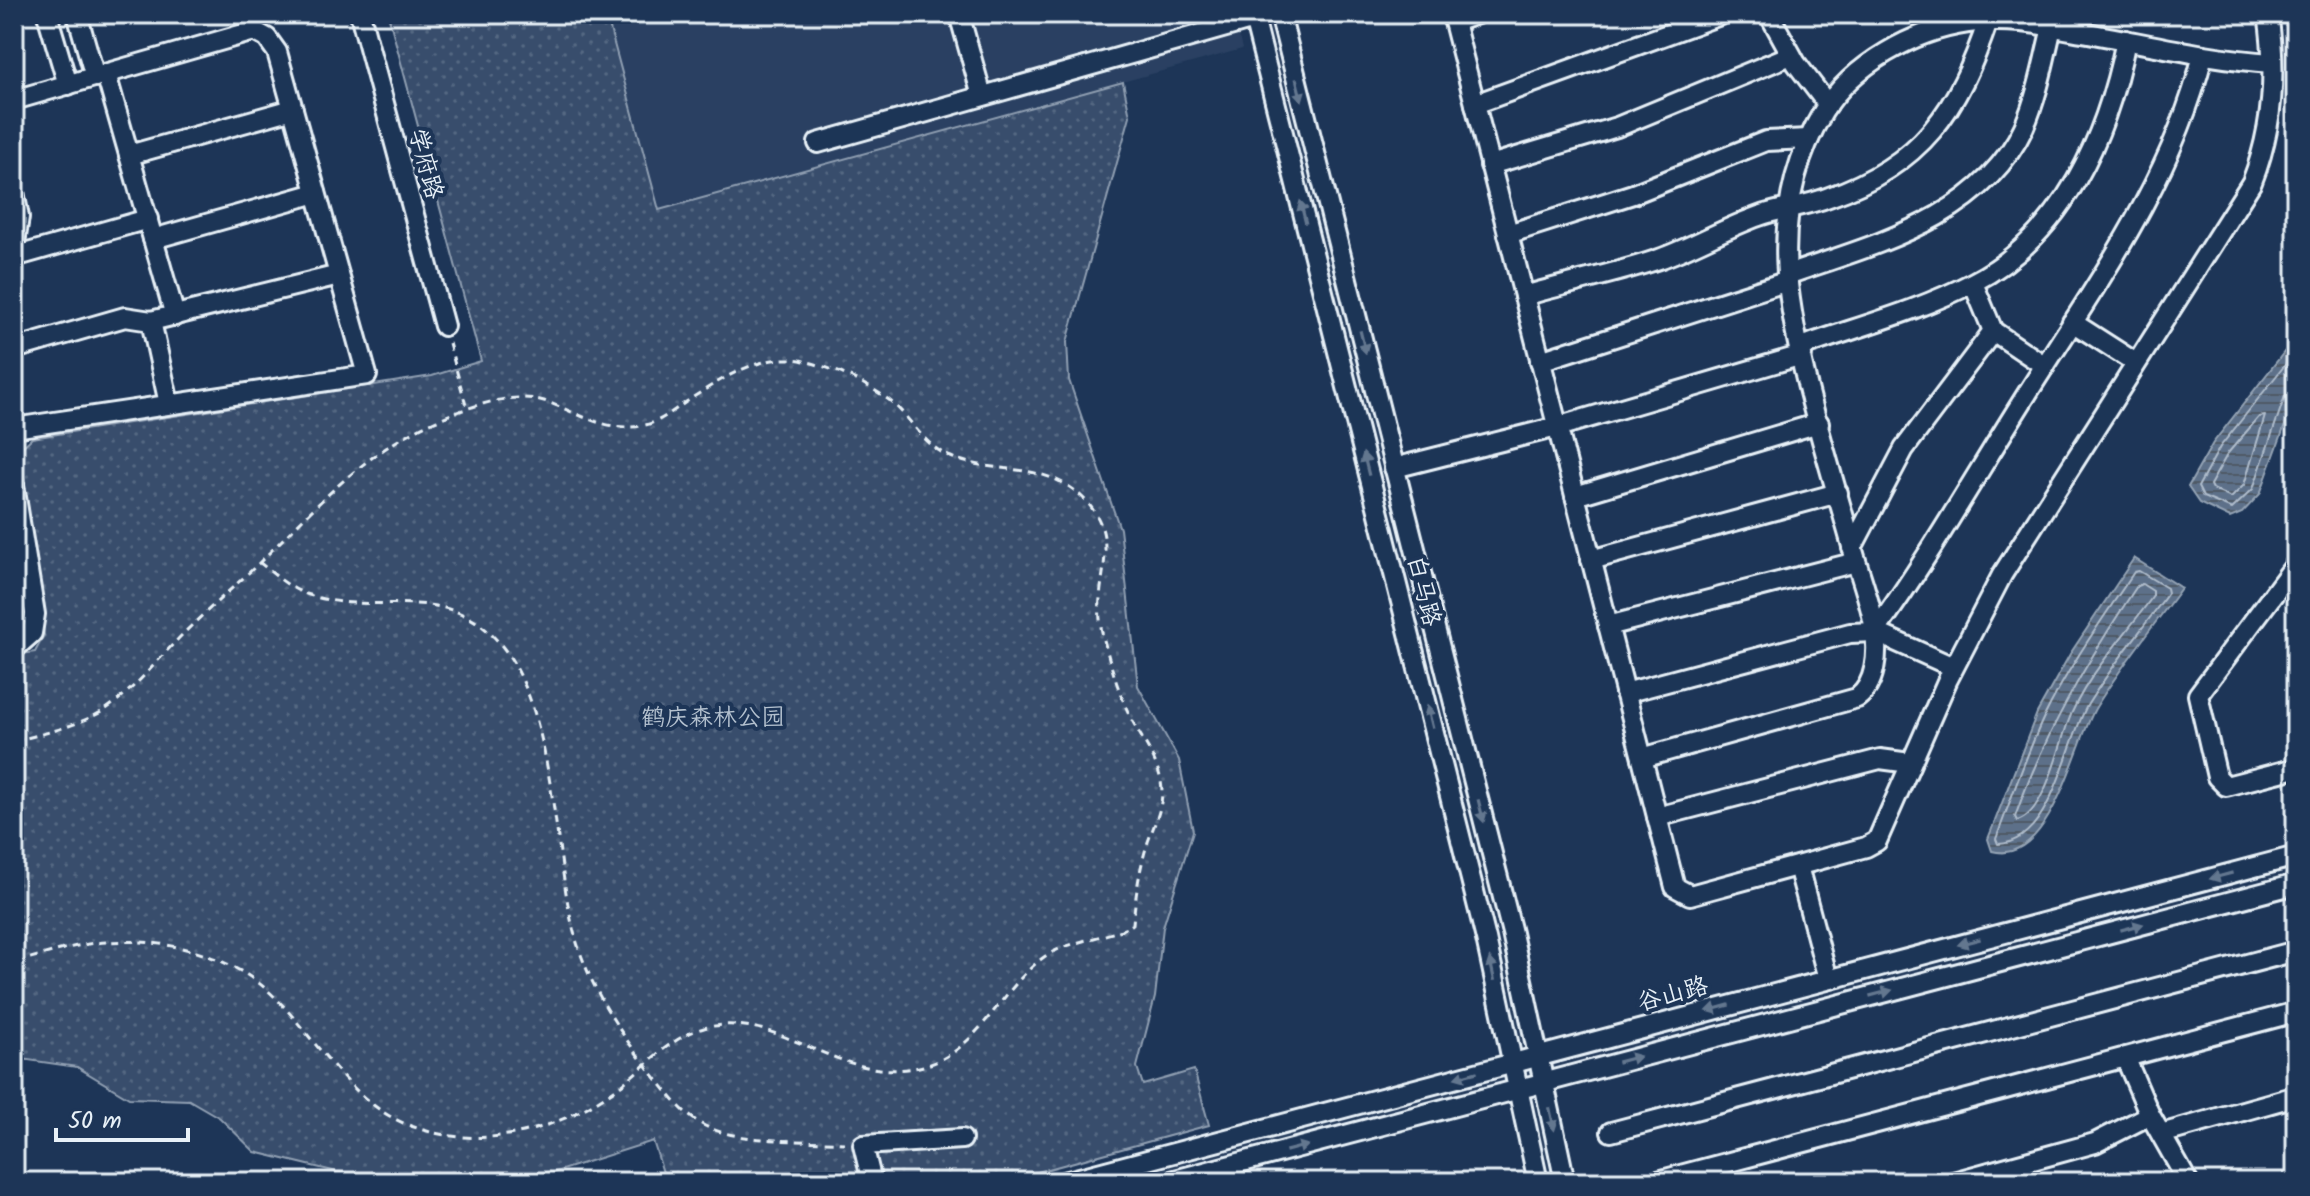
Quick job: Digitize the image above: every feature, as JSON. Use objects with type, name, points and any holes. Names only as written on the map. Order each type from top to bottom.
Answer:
[{"type":"street","points":[[47,14],[68,85]]},
{"type":"street","points":[[77,14],[129,155],[175,316]]},
{"type":"street","name":"学府路","points":[[360,14],[444,326]]},
{"type":"street","points":[[959,14],[982,96]]},
{"type":"street","name":"白马路","points":[[1280,14],[1512,933],[1565,1182]]},
{"type":"street","points":[[1477,14],[1453,18],[1675,887],[1690,895],[1866,847],[1877,841],[1953,667],[2002,575],[2252,182],[2269,126],[2272,63],[2268,14]]},
{"type":"street","points":[[1475,104],[1723,14]]},
{"type":"street","points":[[1791,14],[1771,18],[1791,55],[1828,105]]},
{"type":"street","points":[[818,143],[1254,17]]},
{"type":"street","name":"白马路","points":[[1254,17],[1486,939],[1538,1182]]},
{"type":"street","points":[[1642,758],[1857,698],[1872,681],[1875,632],[1819,423],[1788,278],[1789,210],[1794,176],[1809,139],[1828,105],[1867,65],[1946,28],[1988,21],[2052,27],[2203,55],[2272,63]]},
{"type":"street","points":[[1524,296],[1659,259],[1762,215],[1789,210],[1862,184],[1889,170],[1922,144],[1961,92],[1988,21]]},
{"type":"street","points":[[1540,361],[1788,278],[1913,230],[1952,207],[1980,185],[2004,159],[2022,130],[2052,27]]},
{"type":"street","points":[[14,100],[254,31],[275,46],[367,375],[14,428]]},
{"type":"street","points":[[1394,468],[1557,427],[1802,351],[1973,283],[2024,249],[2056,213],[2099,133],[2126,40]]},
{"type":"street","points":[[1490,165],[1617,127],[1791,55]]},
{"type":"street","points":[[1875,632],[1944,533],[2136,220],[2191,105],[2203,55]]},
{"type":"street","points":[[129,155],[293,109]]},
{"type":"street","points":[[1508,234],[1633,194],[1766,141],[1809,139]]},
{"type":"street","points":[[14,192],[19,217],[14,250]]},
{"type":"street","points":[[153,239],[316,193]]},
{"type":"street","points":[[14,257],[148,219]]},
{"type":"street","points":[[14,349],[125,317],[151,321],[339,275]]},
{"type":"street","points":[[1973,283],[1993,331],[2045,366]]},
{"type":"street","points":[[151,321],[169,404]]},
{"type":"street","points":[[2072,322],[2136,363]]},
{"type":"street","points":[[1608,626],[1854,555],[1904,449],[1993,331]]},
{"type":"street","points":[[1575,496],[1819,423]]},
{"type":"street","points":[[14,485],[35,614],[32,633],[14,649]]},
{"type":"street","points":[[1591,560],[1838,493]]},
{"type":"street","points":[[2296,564],[2198,695],[2217,777],[2226,786],[2296,768]]},
{"type":"street","points":[[1625,693],[1850,633],[1875,632],[1953,667]]},
{"type":"street","points":[[1657,817],[1880,759],[1910,763]]},
{"type":"street","name":"谷山路","points":[[1064,1182],[2296,856]]},
{"type":"street","points":[[1798,866],[1828,979]]},
{"type":"street","points":[[1167,1182],[2296,884]]},
{"type":"street","points":[[1611,1132],[2296,951]]},
{"type":"street","points":[[1654,1182],[2296,1012]]},
{"type":"street","points":[[2125,1057],[2150,1115],[2188,1182]]},
{"type":"street","points":[[2161,1134],[2296,1096]]},
{"type":"street","points":[[1953,1182],[2095,1143],[2150,1115]]},
{"type":"street","points":[[872,1182],[863,1145],[962,1139]]},
{"type":"path","points":[[444,326],[467,409]]},
{"type":"path","points":[[14,741],[58,729],[108,707],[259,562],[314,503],[367,461],[421,427],[497,400],[531,399],[598,424],[621,428],[644,426],[662,419],[752,365],[771,359],[801,360],[857,381],[890,401],[931,445],[954,459],[1047,474],[1065,484],[1092,509],[1106,539],[1101,628],[1126,707],[1154,759],[1162,786],[1159,813],[1146,848],[1133,924],[1125,930],[1071,943],[1044,957],[961,1046],[926,1065],[903,1069],[852,1064],[818,1053],[772,1031],[724,1024],[683,1037],[601,1101],[553,1125],[510,1134],[445,1135],[414,1128],[372,1104],[345,1080],[266,989],[240,970],[213,957],[162,945],[109,942],[60,949],[14,962]]},
{"type":"path","points":[[259,562],[287,584],[320,598],[430,603],[458,611],[483,627],[504,649],[527,688],[552,792],[572,925],[593,979],[616,1023],[646,1065],[680,1109],[712,1129],[863,1145]]},
{"type":"shaded area","points":[[606,14],[1233,14],[1242,49],[658,210]]},
{"type":"green space","name":"鹤庆森林公园","points":[[388,14],[606,14],[659,210],[1123,82],[1130,116],[1067,342],[1069,380],[1120,529],[1138,686],[1179,760],[1193,831],[1163,927],[1155,997],[1137,1067],[1143,1085],[1194,1070],[1209,1125],[1001,1182],[689,1182],[687,1178],[666,1182],[653,1141],[524,1182],[378,1182],[255,1152],[220,1118],[189,1100],[129,1098],[77,1067],[14,1058],[14,655],[35,652],[44,635],[20,449],[32,438],[432,376],[481,361]]},
{"type":"water","points":[[2296,337],[2296,395],[2260,494],[2242,513],[2230,518],[2199,503],[2188,487],[2213,443]]},
{"type":"water","points":[[2134,558],[2181,588],[2096,707],[2058,798],[2045,821],[2030,840],[2013,851],[1992,851],[1988,839],[2037,713],[2070,654]]}]
